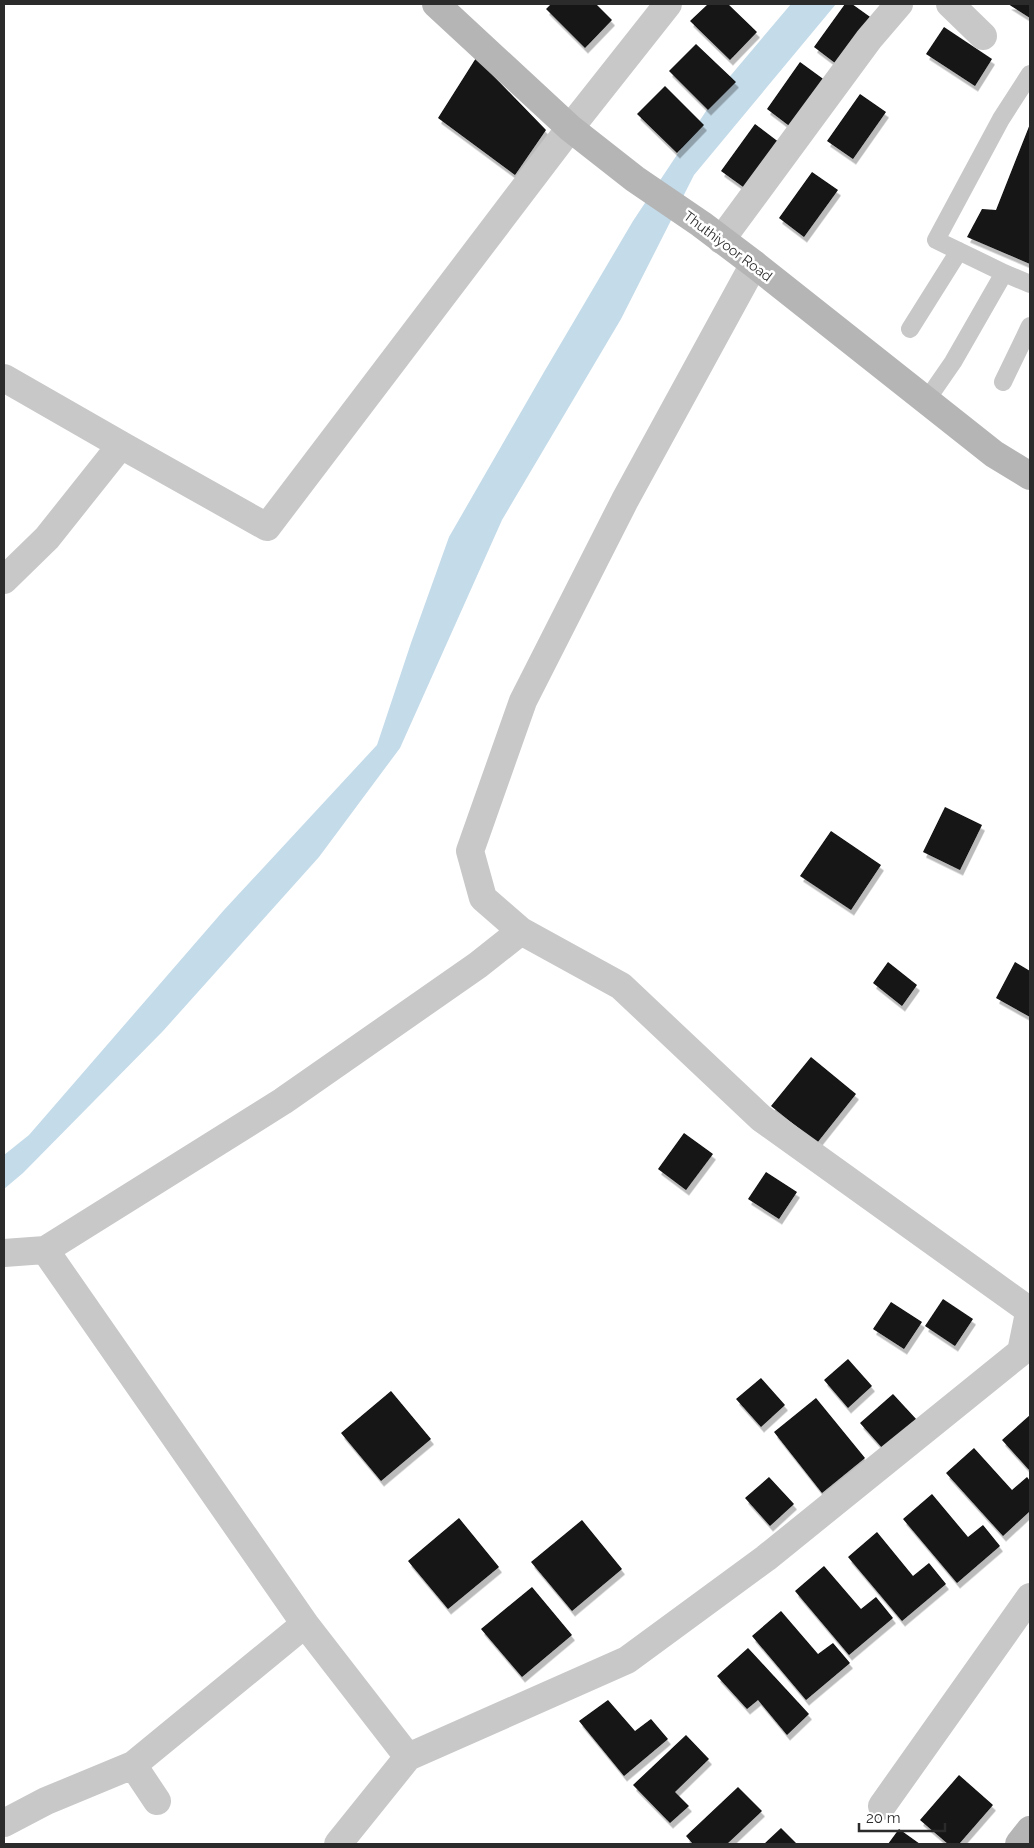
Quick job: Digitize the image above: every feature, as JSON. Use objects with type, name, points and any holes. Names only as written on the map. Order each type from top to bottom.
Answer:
[{"type":"main road","name":"Thuthiyoor Road","points":[[436,4],[570,128],[635,179],[712,232],[754,264],[994,454],[1030,476]]},
{"type":"main road","points":[[1020,1844],[1030,1830]]},
{"type":"street","points":[[4,378],[267,528],[570,128],[668,4]]},
{"type":"street","points":[[712,232],[899,4]]},
{"type":"street","points":[[950,4],[983,36]]},
{"type":"street","points":[[338,1844],[408,1757],[627,1660],[766,1558],[1021,1352],[1030,1310],[762,1118],[621,986],[521,931],[482,898],[470,851],[524,701],[625,500],[754,264]]},
{"type":"street","points":[[4,580],[47,538],[121,445]]},
{"type":"street","points":[[4,1253],[45,1250],[282,1101],[478,965],[521,931]]},
{"type":"street","points":[[45,1250],[305,1624],[408,1757]]},
{"type":"street","points":[[882,1806],[1030,1597]]},
{"type":"street","points":[[4,1823],[46,1801],[133,1765],[305,1624]]},
{"type":"street","points":[[133,1765],[157,1802]]},
{"type":"lane","points":[[1030,74],[1001,119],[936,240],[1030,284]]},
{"type":"lane","points":[[910,329],[959,251]]},
{"type":"lane","points":[[926,401],[953,362],[1004,273]]},
{"type":"lane","points":[[1003,382],[1030,326]]},
{"type":"water","points":[[791,4],[836,4],[694,175],[621,319],[502,520],[400,748],[319,857],[163,1031],[23,1173],[4,1189],[4,1155],[29,1135],[224,910],[377,745],[449,537],[633,221],[726,81]]},
{"type":"building","points":[[551,4],[596,4],[612,20],[585,48],[546,9]]},
{"type":"building","points":[[708,4],[728,4],[757,32],[730,60],[690,21]]},
{"type":"building","points":[[845,4],[852,4],[873,19],[839,66],[814,47]]},
{"type":"building","points":[[1008,4],[1030,4],[1030,18]]},
{"type":"building","points":[[944,27],[992,59],[975,86],[926,54]]},
{"type":"building","points":[[696,44],[736,82],[708,110],[669,71]]},
{"type":"building","points":[[476,58],[546,130],[515,175],[438,118]]},
{"type":"building","points":[[800,62],[826,81],[792,128],[767,109]]},
{"type":"building","points":[[665,86],[704,125],[677,153],[637,114]]},
{"type":"building","points":[[860,94],[886,112],[853,159],[827,141]]},
{"type":"building","points":[[755,124],[780,143],[746,189],[721,171]]},
{"type":"building","points":[[1030,124],[1030,264],[967,237],[982,209],[996,210]]},
{"type":"building","points":[[812,172],[838,190],[804,237],[779,218]]},
{"type":"building","points":[[945,807],[982,825],[960,870],[923,852]]},
{"type":"building","points":[[831,831],[881,865],[851,910],[800,876]]},
{"type":"building","points":[[888,962],[917,985],[902,1006],[873,983]]},
{"type":"building","points":[[1015,962],[1030,971],[1030,1017],[996,998]]},
{"type":"building","points":[[811,1057],[856,1094],[817,1143],[771,1106]]},
{"type":"building","points":[[684,1133],[713,1154],[686,1190],[658,1169]]},
{"type":"building","points":[[766,1172],[797,1192],[779,1219],[748,1199]]},
{"type":"building","points":[[943,1299],[973,1319],[955,1346],[925,1326]]},
{"type":"building","points":[[891,1302],[922,1322],[904,1349],[873,1329]]},
{"type":"building","points":[[848,1359],[872,1386],[848,1408],[824,1380]]},
{"type":"building","points":[[761,1378],[785,1405],[761,1427],[736,1399]]},
{"type":"building","points":[[391,1391],[431,1439],[381,1481],[341,1433]]},
{"type":"building","points":[[893,1394],[917,1420],[884,1450],[860,1423]]},
{"type":"building","points":[[816,1398],[865,1458],[822,1493],[774,1432]]},
{"type":"building","points":[[1030,1415],[1030,1471],[1002,1440]]},
{"type":"building","points":[[974,1448],[1012,1490],[1027,1477],[1030,1481],[1030,1511],[1003,1536],[946,1473]]},
{"type":"building","points":[[769,1477],[794,1504],[770,1526],[745,1498]]},
{"type":"building","points":[[932,1494],[968,1537],[983,1525],[1000,1546],[957,1583],[903,1519]]},
{"type":"building","points":[[459,1518],[499,1567],[448,1609],[408,1561]]},
{"type":"building","points":[[582,1520],[622,1569],[572,1611],[531,1562]]},
{"type":"building","points":[[877,1532],[913,1576],[929,1563],[946,1584],[902,1621],[848,1557]]},
{"type":"building","points":[[824,1566],[861,1609],[876,1597],[893,1618],[849,1655],[795,1591]]},
{"type":"building","points":[[532,1587],[572,1635],[522,1677],[481,1629]]},
{"type":"building","points":[[781,1611],[818,1654],[833,1643],[850,1663],[806,1700],[752,1636]]},
{"type":"building","points":[[748,1648],[809,1714],[787,1735],[758,1700],[747,1709],[717,1676]]},
{"type":"building","points":[[608,1700],[635,1731],[651,1719],[668,1739],[624,1776],[579,1721]]},
{"type":"building","points":[[686,1735],[709,1759],[675,1792],[689,1806],[670,1823],[633,1785]]},
{"type":"building","points":[[959,1775],[993,1805],[959,1844],[948,1844],[920,1820]]},
{"type":"building","points":[[738,1787],[762,1811],[727,1844],[693,1844],[686,1836]]},
{"type":"building","points":[[781,1828],[797,1844],[764,1844]]},
{"type":"building","points":[[899,1829],[920,1844],[888,1844]]}]
